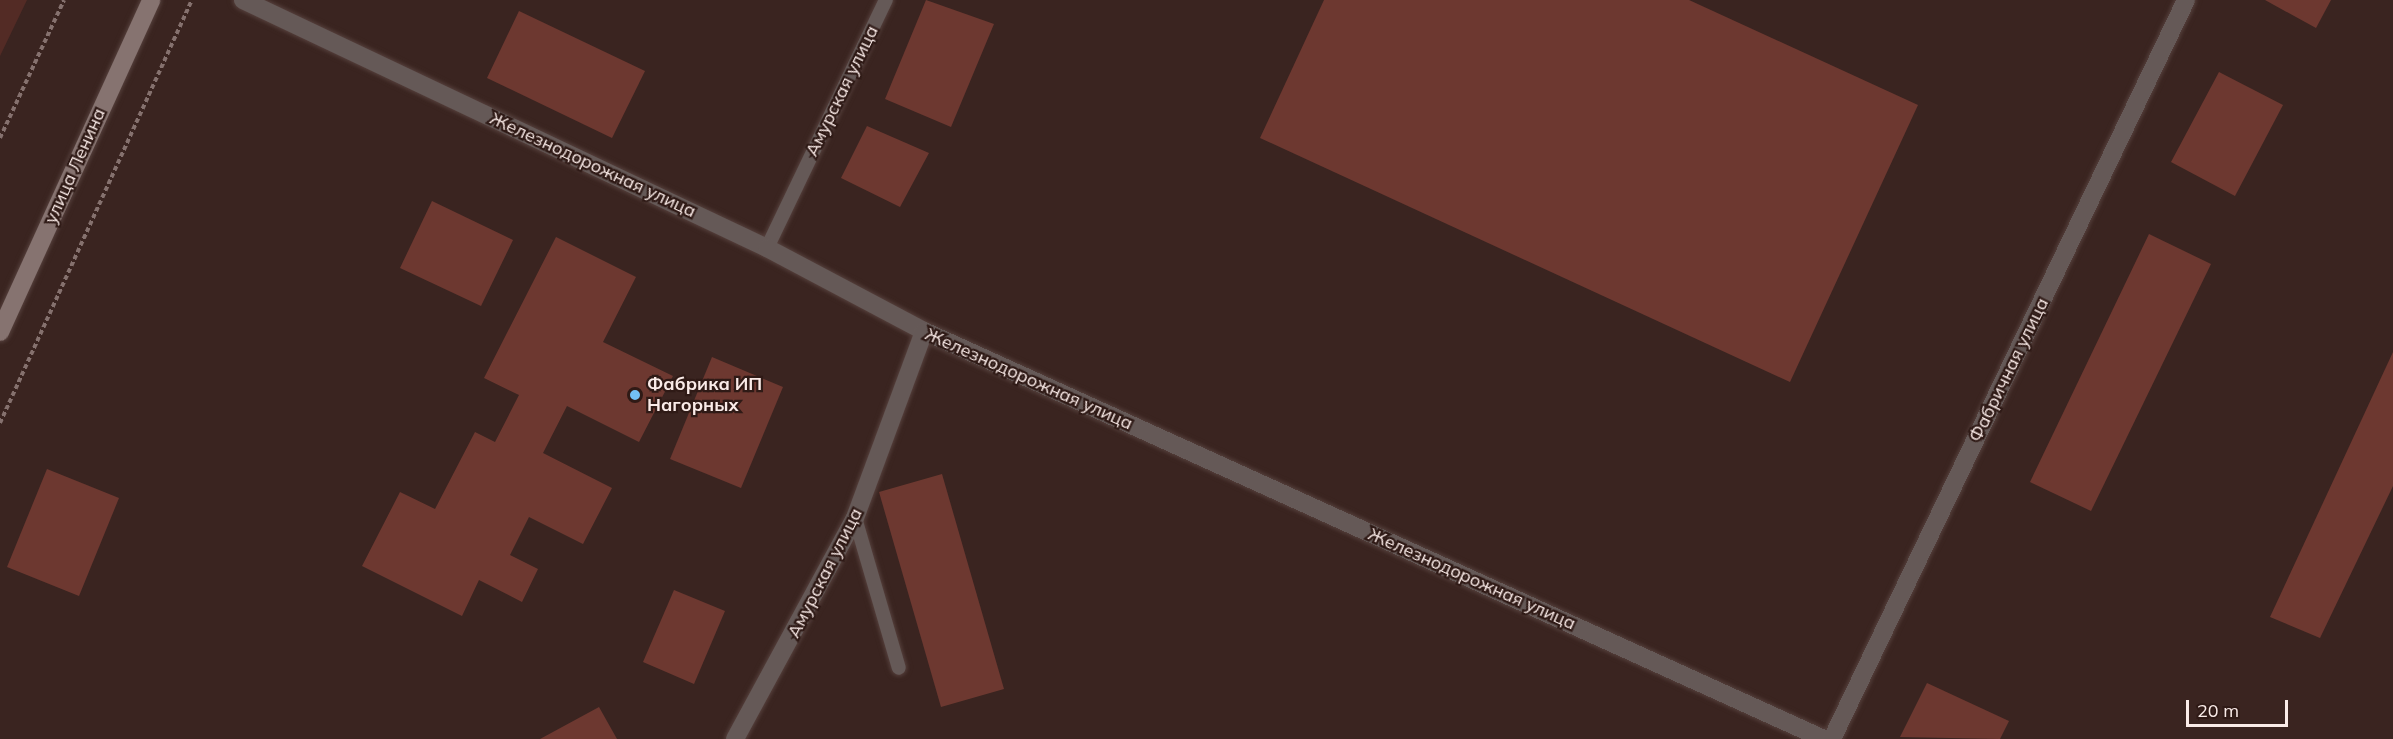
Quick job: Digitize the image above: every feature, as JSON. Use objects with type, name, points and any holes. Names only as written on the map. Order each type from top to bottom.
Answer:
[{"type":"main road","name":"улица Ленина","points":[[0,332],[151,0]]},
{"type":"street","name":"Железнодорожная улица","points":[[243,0],[767,248],[924,331],[1824,739]]},
{"type":"street","name":"Фабричная улица","points":[[1832,739],[2186,0]]},
{"type":"street","name":"Амурская улица","points":[[735,739],[855,518],[924,331]]},
{"type":"lane","name":"Амурская улица","points":[[767,248],[886,0]]},
{"type":"lane","points":[[855,518],[899,668]]},
{"type":"path","points":[[0,138],[64,0]]},
{"type":"path","points":[[0,423],[192,0]]},
{"type":"shaded area","points":[[0,0],[27,0],[0,56]]},
{"type":"building","points":[[926,0],[994,24],[951,127],[885,99]]},
{"type":"building","points":[[1324,0],[1689,0],[1918,105],[1790,382],[1260,138]]},
{"type":"building","points":[[2265,0],[2331,0],[2316,28]]},
{"type":"building","points":[[519,11],[645,71],[612,138],[487,78]]},
{"type":"building","points":[[2219,72],[2283,105],[2235,196],[2171,162]]},
{"type":"building","points":[[867,126],[929,153],[900,207],[841,178]]},
{"type":"building","points":[[432,201],[513,240],[481,306],[400,268]]},
{"type":"building","points":[[2149,234],[2211,264],[2091,511],[2030,482]]},
{"type":"building","points":[[556,237],[636,277],[603,342],[673,376],[639,442],[567,406],[543,453],[612,488],[583,544],[529,517],[510,555],[538,569],[522,602],[479,580],[462,616],[362,566],[400,492],[435,509],[475,432],[495,442],[519,395],[484,378]]},
{"type":"building","points":[[2393,352],[2393,486],[2320,638],[2270,617]]},
{"type":"building","points":[[712,357],[783,387],[741,488],[670,459]]},
{"type":"building","points":[[47,469],[119,498],[79,596],[7,567]]},
{"type":"building","points":[[942,474],[1004,689],[941,707],[879,492]]},
{"type":"building","points":[[674,590],[725,611],[694,684],[643,662]]},
{"type":"building","points":[[1927,683],[2009,721],[2000,739],[1900,737]]},
{"type":"building","points":[[599,707],[617,739],[540,739]]},
{"type":"place","name":"Фабрика ИП Нагорных","points":[[635,395]]}]
